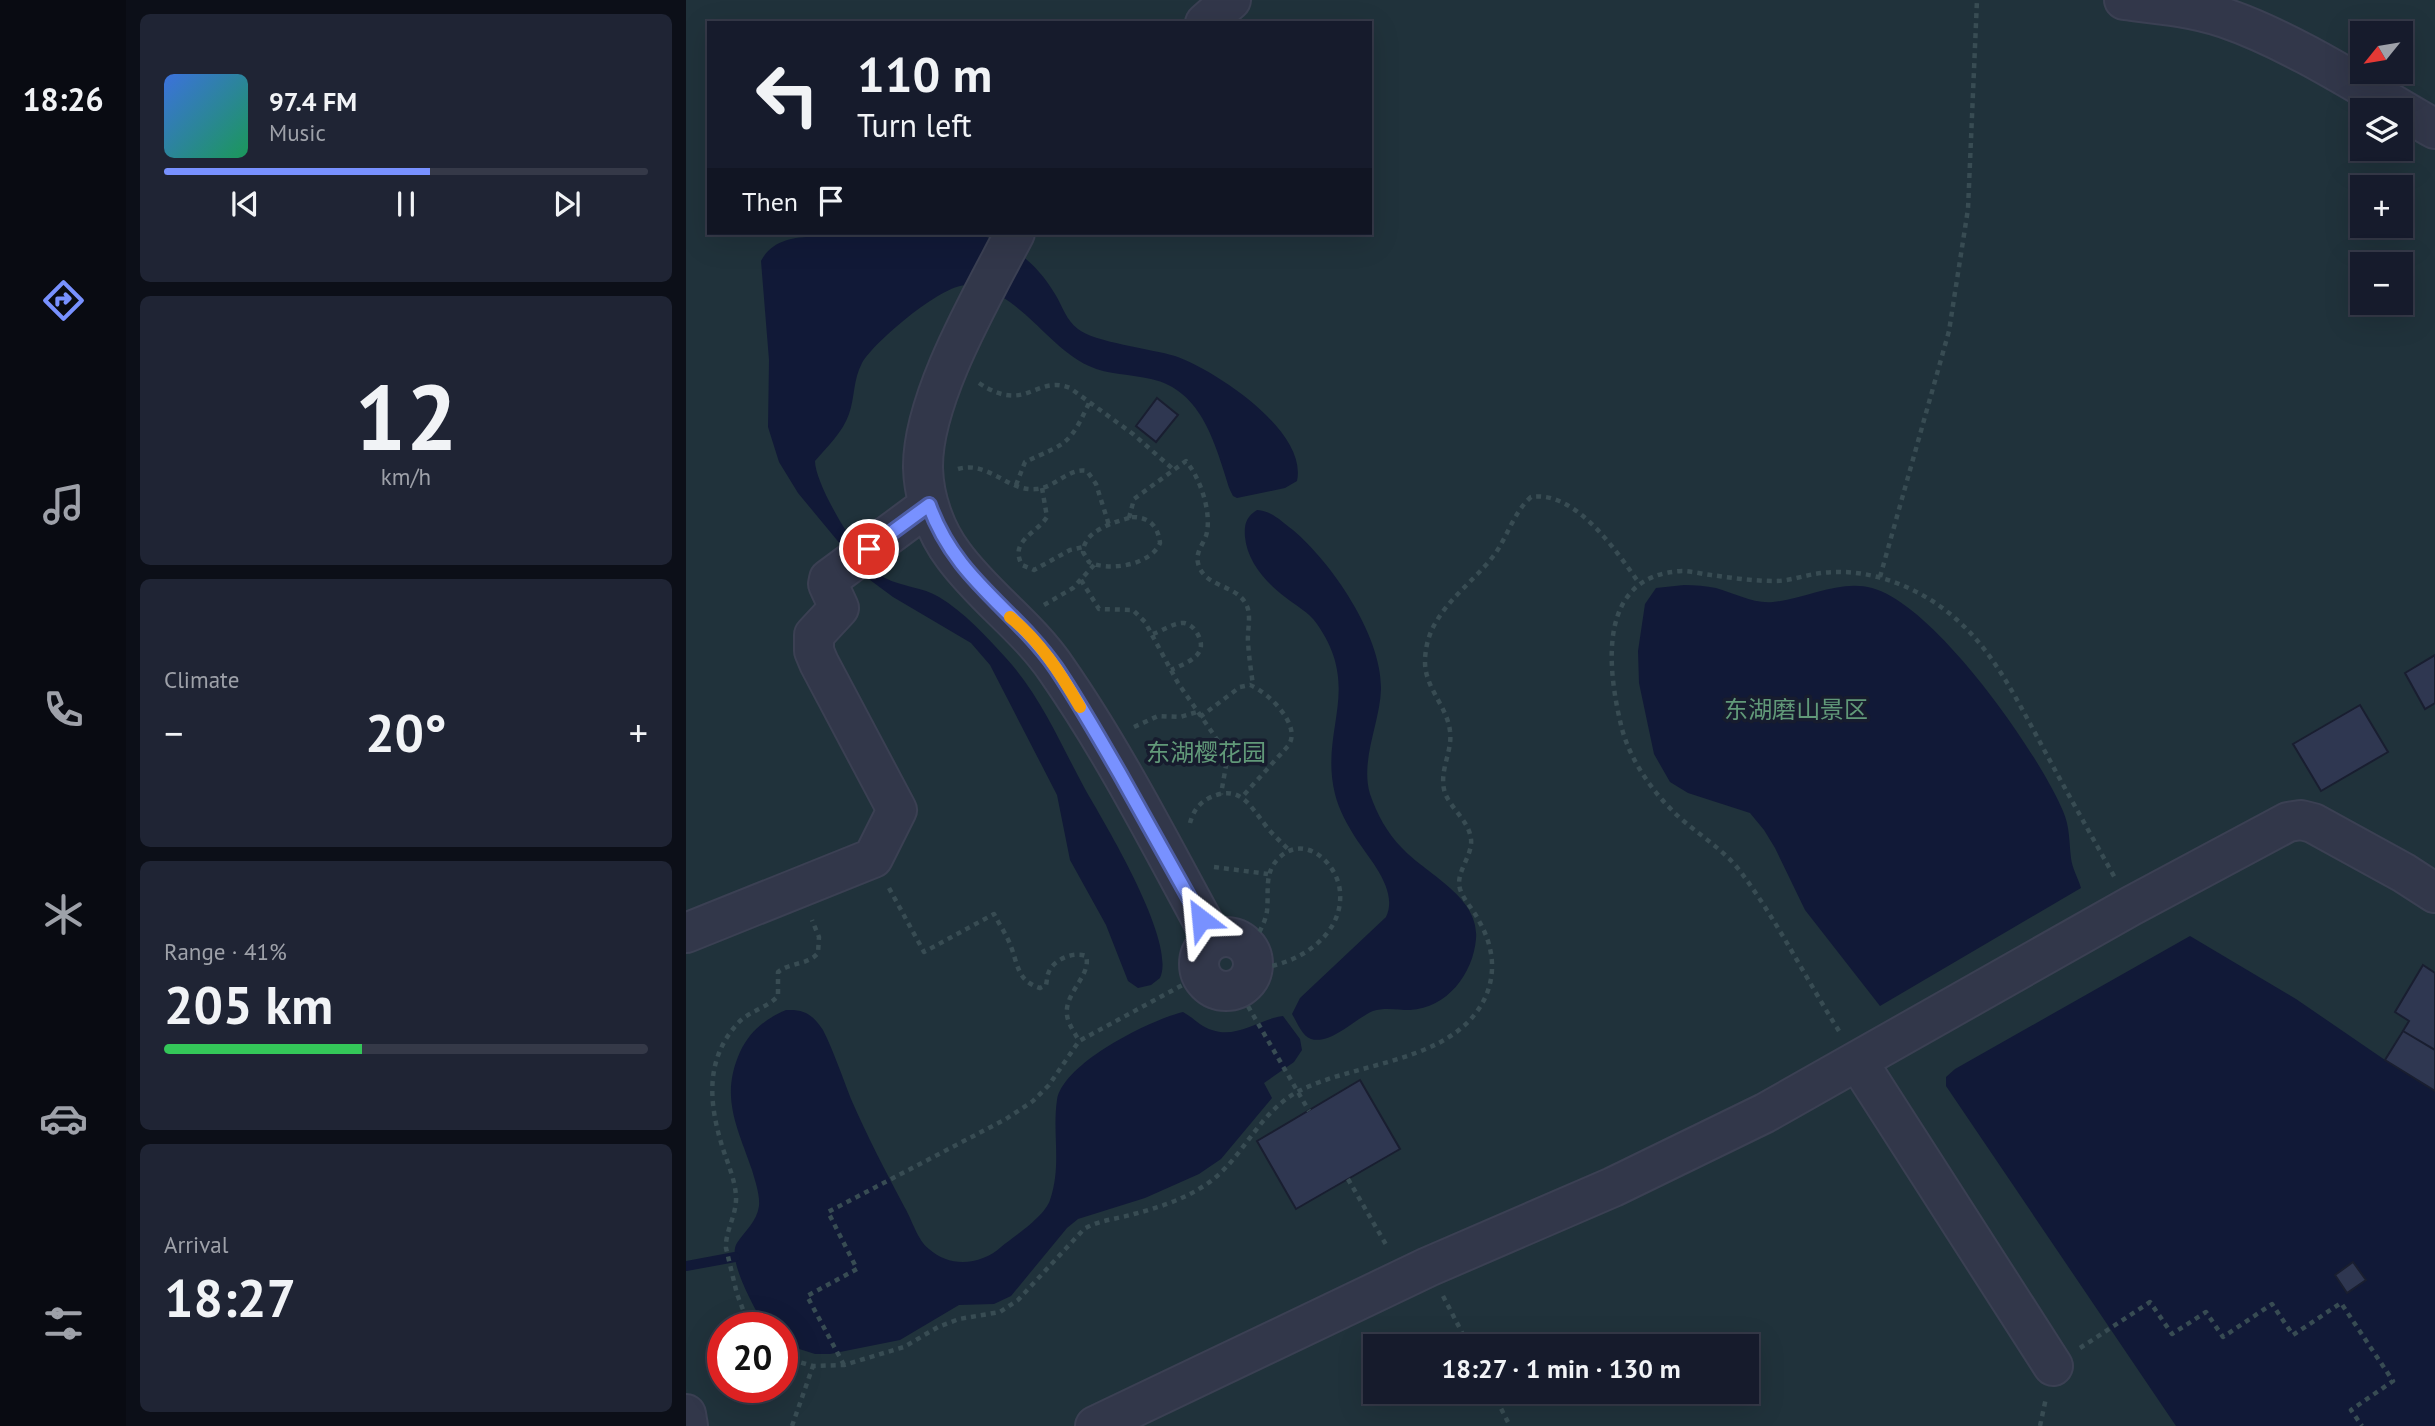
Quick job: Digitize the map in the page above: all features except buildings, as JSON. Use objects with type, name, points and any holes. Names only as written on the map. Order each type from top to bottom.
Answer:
[{"type":"lane","points":[[1207,21],[1231,0]]},
{"type":"lane","points":[[2124,0],[2183,7],[2225,19],[2281,42],[2435,129]]},
{"type":"lane","points":[[1014,235],[951,363],[928,429],[924,449],[927,494],[937,527],[953,555],[1024,628],[1056,669],[1102,743],[1207,958]]},
{"type":"lane","points":[[686,933],[873,858],[895,817],[895,804],[814,652],[814,635],[822,623],[839,608],[828,582],[927,494]]},
{"type":"lane","points":[[1095,1426],[1417,1273],[1612,1187],[1765,1114],[2131,906],[2276,827],[2301,820],[2313,823],[2393,866],[2435,893]]},
{"type":"lane","points":[[1221,937],[1233,938],[1248,980],[1227,992],[1214,989],[1205,982],[1207,958],[1221,937]]},
{"type":"lane","points":[[1858,1062],[2053,1366]]},
{"type":"lane","points":[[686,1414],[688,1426]]},
{"type":"path","points":[[1880,577],[1950,331],[1968,209],[1977,0]]},
{"type":"path","points":[[951,363],[998,394],[1019,396],[1060,384],[1090,401],[1174,470]]},
{"type":"path","points":[[1016,485],[1025,462],[1056,449],[1070,439],[1090,401]]},
{"type":"path","points":[[1129,518],[1134,499],[1186,461],[1197,478],[1205,506],[1207,533],[1198,556],[1202,573],[1240,596],[1247,606],[1247,639],[1253,685],[1279,708],[1292,730],[1293,737],[1280,756],[1242,797]]},
{"type":"path","points":[[927,494],[961,468],[975,467],[1026,489],[1054,484],[1076,470],[1087,471],[1096,484],[1109,525]]},
{"type":"path","points":[[1042,488],[1047,517],[1021,543],[1018,555],[1022,565],[1034,570],[1070,550],[1083,547],[1091,536],[1109,525],[1129,518],[1145,518],[1154,526],[1159,538],[1157,549],[1132,564],[1094,565],[1086,558],[1083,547]]},
{"type":"path","points":[[798,1362],[813,1366],[844,1365],[904,1347],[938,1326],[990,1316],[1008,1308],[1084,1229],[1098,1222],[1159,1208],[1210,1182],[1241,1152],[1265,1118],[1283,1101],[1324,1080],[1398,1059],[1442,1041],[1474,1017],[1491,987],[1492,961],[1485,930],[1461,892],[1459,884],[1471,839],[1445,794],[1444,769],[1451,738],[1450,729],[1447,717],[1435,696],[1425,664],[1427,642],[1435,623],[1494,555],[1523,504],[1531,497],[1558,500],[1593,524],[1639,583]]},
{"type":"path","points":[[1012,618],[1022,611],[1054,601],[1081,580],[1094,565]]},
{"type":"path","points":[[1858,1062],[1762,903],[1740,872],[1725,854],[1678,816],[1655,792],[1633,756],[1623,730],[1610,657],[1615,624],[1627,597],[1639,583],[1648,578],[1683,571],[1776,582],[1816,573],[1842,572],[1880,577],[1923,594],[1957,619],[1987,653],[2016,698],[2131,906]]},
{"type":"path","points":[[1081,580],[1099,608],[1133,610],[1153,634],[1171,670],[1227,755],[1221,794]]},
{"type":"path","points":[[1153,634],[1185,623],[1197,632],[1201,643],[1200,652],[1193,659],[1171,670]]},
{"type":"path","points":[[1102,743],[1151,718],[1198,714],[1240,687],[1253,685]]},
{"type":"path","points":[[1189,832],[1195,809],[1206,800],[1221,794],[1242,797],[1289,851]]},
{"type":"path","points":[[1248,980],[1266,968],[1286,963],[1309,951],[1324,935],[1338,911],[1339,886],[1325,859],[1306,849],[1289,851],[1277,860],[1268,874],[1264,921],[1248,980],[1288,1075],[1309,1111]]},
{"type":"path","points":[[873,858],[924,952],[994,914],[1010,945],[1019,973],[1031,985],[1044,987],[1048,983],[1049,971],[1060,960],[1075,954],[1086,956],[1087,966],[1067,1007],[1069,1023],[1079,1041]]},
{"type":"path","points":[[1209,865],[1268,874]]},
{"type":"path","points":[[745,1312],[726,1248],[736,1199],[711,1098],[714,1064],[722,1046],[738,1023],[778,996],[778,972],[787,966],[813,958],[818,953],[819,937],[797,889]]},
{"type":"path","points":[[844,1365],[807,1296],[857,1269],[828,1212],[1006,1119],[1033,1101],[1049,1085],[1079,1041],[1207,958]]},
{"type":"path","points":[[1348,1179],[1460,1334]]},
{"type":"path","points":[[2098,1336],[2150,1302],[2172,1334],[2206,1312],[2223,1337],[2272,1304],[2293,1335],[2341,1303],[2393,1381],[2351,1410],[2362,1426]]},
{"type":"path","points":[[792,1426],[813,1366]]},
{"type":"path","points":[[1499,1404],[1510,1426]]},
{"type":"green space","name":"东湖磨山景区","points":[[686,0],[2435,0],[2435,1050],[2403,1031],[2385,1060],[2435,1091],[2435,1426],[686,1426]]},
{"type":"water","points":[[980,235],[999,242],[1021,255],[1039,272],[1078,329],[1096,338],[1175,356],[1212,374],[1255,405],[1274,423],[1288,442],[1297,462],[1297,481],[1285,488],[1237,498],[1233,496],[1205,422],[1183,395],[1169,385],[1151,379],[1089,366],[1066,351],[1002,297],[967,285],[956,287],[926,304],[894,329],[869,354],[859,369],[851,408],[843,427],[815,461],[817,473],[831,506],[853,542],[876,570],[885,578],[933,594],[948,603],[975,625],[1030,688],[1122,855],[1149,912],[1162,961],[1160,978],[1151,985],[1138,988],[1128,981],[1106,925],[1070,860],[1057,795],[990,665],[971,643],[893,597],[870,580],[798,493],[779,462],[768,427],[769,360],[761,261],[772,248],[786,240]]},
{"type":"water","points":[[1257,510],[1276,517],[1308,544],[1338,581],[1364,624],[1379,668],[1381,689],[1367,768],[1370,794],[1383,823],[1397,842],[1461,899],[1475,924],[1476,939],[1470,965],[1456,987],[1446,996],[1423,1008],[1373,1011],[1335,1035],[1319,1040],[1305,1035],[1292,1014],[1300,998],[1386,917],[1389,896],[1381,875],[1346,822],[1335,794],[1332,749],[1339,690],[1337,669],[1330,648],[1314,620],[1271,585],[1249,555],[1245,537],[1246,521]]},
{"type":"water","points":[[1684,585],[1716,588],[1751,600],[1766,602],[1835,588],[1860,586],[1872,588],[1897,600],[1954,650],[2008,719],[2031,754],[2065,817],[2072,862],[2081,888],[1880,1006],[1805,910],[1775,848],[1750,813],[1688,793],[1670,782],[1654,754],[1639,683],[1638,651],[1645,604],[1656,588]]},
{"type":"water","points":[[2190,936],[2296,999],[2435,1091],[2435,1426],[2176,1426],[1946,1086],[1946,1077],[1955,1069]]},
{"type":"water","points":[[786,1010],[808,1014],[816,1020],[823,1030],[857,1113],[918,1236],[937,1255],[965,1262],[975,1261],[993,1253],[1029,1225],[1047,1206],[1054,1187],[1057,1100],[1063,1086],[1075,1072],[1110,1045],[1150,1024],[1183,1012],[1204,1027],[1221,1032],[1239,1030],[1283,1016],[1300,1039],[1302,1050],[1294,1062],[1264,1083],[1272,1098],[1221,1159],[1199,1174],[1145,1198],[1078,1219],[1067,1228],[1011,1296],[994,1304],[959,1305],[900,1340],[830,1354],[815,1354],[798,1349],[798,1312],[757,1312],[735,1261],[737,1243],[756,1216],[759,1201],[736,1125],[731,1083],[744,1045],[753,1032],[771,1017]]},
{"type":"waterway","points":[[686,1266],[735,1257]]},
{"type":"slow traffic","points":[[1010,617],[1039,645],[1080,707]]},
{"type":"route","points":[[869,549],[929,505],[937,527],[953,555],[993,600],[1039,645],[1075,697],[1201,919]]},
{"type":"park label","name":"东湖樱花园","points":[[1206,753]]}]
